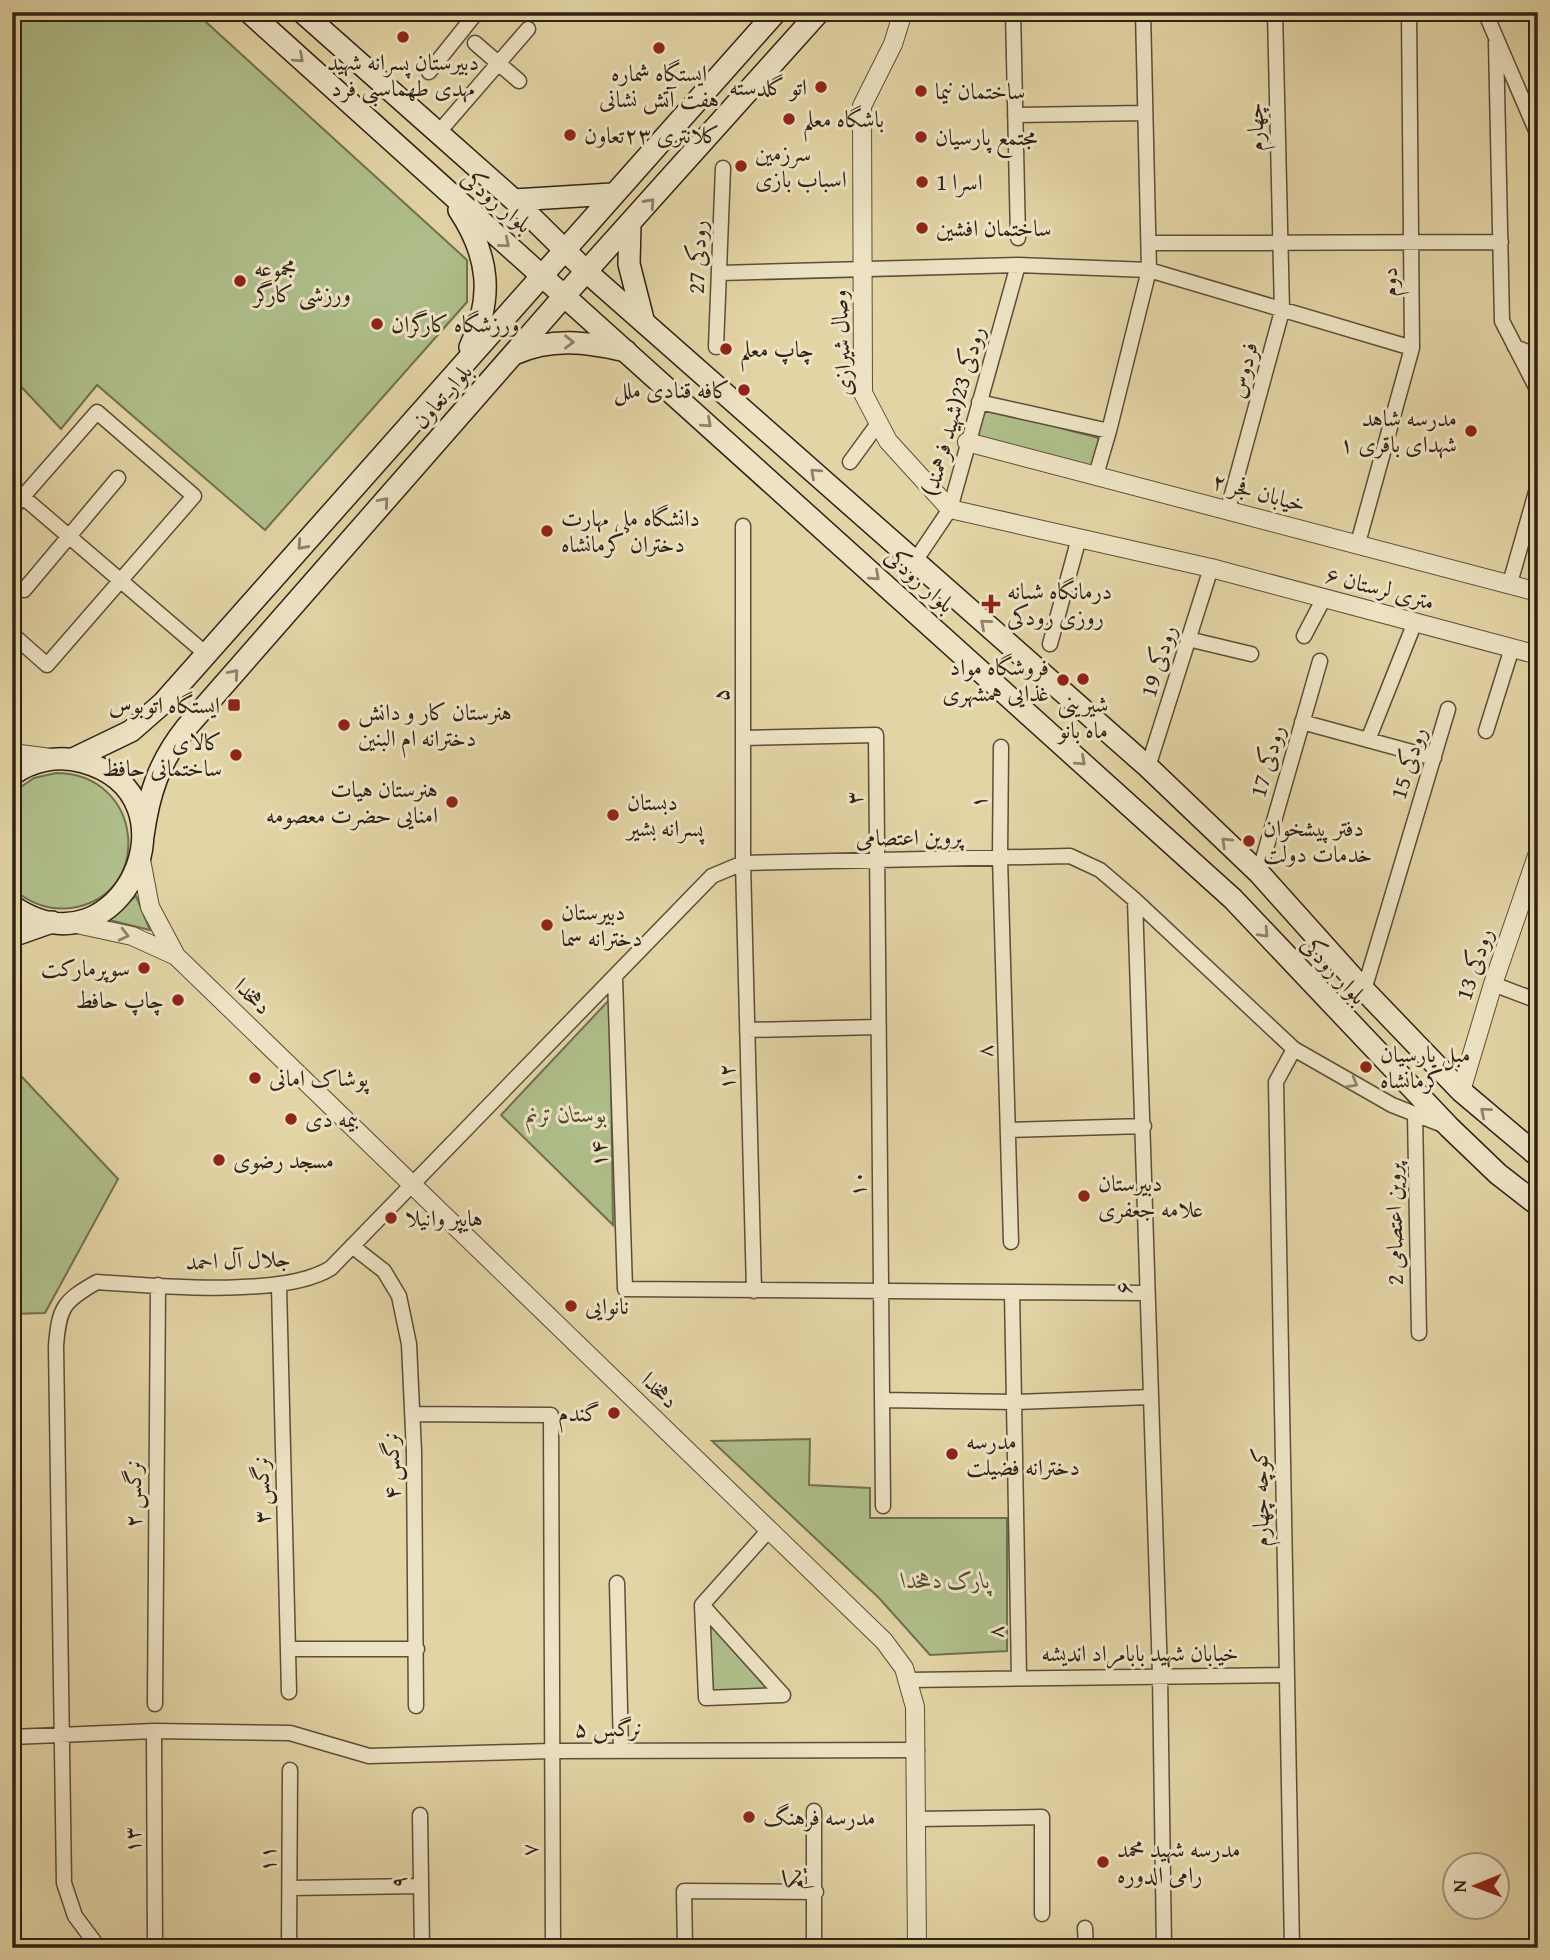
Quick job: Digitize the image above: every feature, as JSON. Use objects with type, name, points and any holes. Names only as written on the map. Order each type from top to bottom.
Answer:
[{"type":"main road","name":"بلوار رودکی","points":[[249,12],[450,197],[542,274],[1233,899],[1448,1126],[1498,1174],[1538,1205]]},
{"type":"main road","name":"بلوار رودکی","points":[[302,12],[514,200],[587,271],[1148,767],[1259,873],[1364,990],[1461,1091],[1538,1156]]},
{"type":"main road","name":"بلوار تعاون","points":[[12,775],[36,763],[65,759],[112,742],[143,722],[776,12]]},
{"type":"main road","name":"بلوار تعاون","points":[[141,860],[153,783],[173,744],[512,355],[819,12]]},
{"type":"main road","points":[[514,200],[612,194]]},
{"type":"main road","points":[[450,197],[478,244],[487,288],[480,326],[460,367]]},
{"type":"main road","points":[[630,224],[629,264],[644,321]]},
{"type":"main road","points":[[512,355],[540,344],[561,342],[584,342],[628,352]]},
{"type":"main road","points":[[65,759],[100,768],[121,785],[137,808],[143,836]]},
{"type":"main road","points":[[12,936],[60,922],[90,918],[110,907],[133,881],[141,860]]},
{"type":"main road","points":[[1233,899],[1259,873]]},
{"type":"main road","points":[[12,906],[31,917],[60,922]]},
{"type":"street","points":[[429,72],[477,12]]},
{"type":"street","name":"وصال شیرازی","points":[[904,12],[893,44],[862,106],[863,393],[877,425],[888,441],[950,509]]},
{"type":"street","points":[[1013,12],[1018,238]]},
{"type":"street","points":[[1097,475],[1149,270],[1143,12]]},
{"type":"street","name":"چهارم","points":[[1275,12],[1281,240]]},
{"type":"street","name":"دوم","points":[[1358,543],[1412,348],[1409,12]]},
{"type":"street","points":[[1485,12],[1538,135]]},
{"type":"street","points":[[438,133],[528,29]]},
{"type":"street","points":[[1496,41],[1502,321],[1538,391]]},
{"type":"street","points":[[475,43],[519,81]]},
{"type":"street","points":[[1015,114],[1145,113]]},
{"type":"street","name":"رودکی 27","points":[[716,347],[723,168]]},
{"type":"street","points":[[1150,243],[1281,240],[1501,242]]},
{"type":"street","name":"فردوس","points":[[1228,509],[1282,311],[1281,240]]},
{"type":"street","points":[[720,273],[1018,265],[1149,270],[1412,348]]},
{"type":"street","name":"رودکی 23(شهید فرهمند)","points":[[915,562],[950,509],[1018,265]]},
{"type":"street","points":[[1515,346],[1538,356]]},
{"type":"street","points":[[979,402],[1109,431]]},
{"type":"street","points":[[12,509],[97,412],[194,496],[47,665],[12,634]]},
{"type":"street","points":[[850,462],[877,425]]},
{"type":"street","name":"خیابان فجر ۲","points":[[967,442],[1538,592]]},
{"type":"street","points":[[23,590],[118,478]]},
{"type":"street","points":[[1510,583],[1538,485]]},
{"type":"street","points":[[23,497],[205,653]]},
{"type":"street","points":[[950,509],[1211,569]]},
{"type":"street","name":"۵","points":[[743,526],[743,863]]},
{"type":"street","points":[[1050,645],[1079,538]]},
{"type":"street","name":"۶ متری لرستان","points":[[1211,569],[1538,654]]},
{"type":"street","name":"رودکی 19","points":[[1148,767],[1211,569]]},
{"type":"street","points":[[1304,636],[1324,598]]},
{"type":"street","points":[[1368,740],[1415,622]]},
{"type":"street","points":[[1188,639],[1251,654]]},
{"type":"street","points":[[1486,731],[1512,648]]},
{"type":"street","name":"رودکی 17","points":[[1259,873],[1320,661]]},
{"type":"street","name":"رودکی 15","points":[[1364,990],[1448,709]]},
{"type":"street","points":[[1302,722],[1434,758]]},
{"type":"street","name":"۳","points":[[743,738],[876,735],[876,861]]},
{"type":"street","name":"۱","points":[[1000,858],[1001,747]]},
{"type":"street","points":[[12,753],[65,759]]},
{"type":"street","name":"پروین اعتصامی","points":[[413,1184],[712,876],[743,863],[1069,856],[1100,870],[1135,900],[1294,1049],[1392,1105],[1448,1126]]},
{"type":"street","name":"رودکی 13","points":[[1461,1091],[1493,984],[1537,856]]},
{"type":"street","name":"۸","points":[[1000,858],[1010,1130],[1011,1242]]},
{"type":"street","points":[[141,860],[150,907],[176,956]]},
{"type":"street","name":"۱۰","points":[[876,861],[883,1506]]},
{"type":"street","name":"۱۲","points":[[743,863],[754,1291]]},
{"type":"street","name":"۶","points":[[1135,900],[1160,1675],[1164,1948]]},
{"type":"street","points":[[60,922],[132,936],[176,956]]},
{"type":"street","name":"دهخدا","points":[[176,956],[884,1641],[909,1680],[915,1707],[918,1948]]},
{"type":"street","name":"۱۴","points":[[615,977],[625,1289],[754,1291]]},
{"type":"street","points":[[1493,984],[1538,1001]]},
{"type":"street","points":[[747,1030],[878,1027]]},
{"type":"street","name":"کوچه چهارم","points":[[1292,1948],[1276,1082],[1294,1049]]},
{"type":"street","name":"پروین اعتصامی 2","points":[[1415,1114],[1419,1333]]},
{"type":"street","points":[[1010,1130],[1144,1126]]},
{"type":"street","name":"جلال آل احمد","points":[[64,1733],[56,1346],[58,1315],[72,1297],[97,1283],[279,1286],[314,1278],[331,1268],[413,1184]]},
{"type":"street","name":"نرگس ۴","points":[[352,1245],[384,1270],[399,1296],[409,1343],[416,1706]]},
{"type":"street","name":"نرگس ۲","points":[[155,1704],[158,1285]]},
{"type":"street","name":"نرگس ۳","points":[[279,1286],[289,1692]]},
{"type":"street","points":[[754,1291],[1146,1293]]},
{"type":"street","name":"۸","points":[[1012,1292],[1018,1676]]},
{"type":"street","points":[[882,1401],[1014,1402],[1150,1397]]},
{"type":"street","name":"نرگس ۵","points":[[412,1414],[551,1415],[551,1751],[917,1750]]},
{"type":"street","points":[[702,1605],[783,1695],[706,1698],[702,1605],[769,1530]]},
{"type":"street","points":[[617,1583],[621,1751]]},
{"type":"street","points":[[288,1649],[417,1649]]},
{"type":"street","name":"خیابان شهید بابامراد اندیشه","points":[[909,1680],[1018,1676],[1287,1675]]},
{"type":"street","points":[[12,1737],[154,1731],[290,1733],[369,1756],[551,1751]]},
{"type":"street","name":"۱۳","points":[[154,1731],[155,1948]]},
{"type":"street","points":[[64,1733],[64,1884],[75,1916],[99,1948]]},
{"type":"street","name":"۷","points":[[551,1751],[553,1948]]},
{"type":"street","name":"۱۱","points":[[289,1948],[290,1770]]},
{"type":"street","name":"یکم","points":[[814,1811],[814,1948]]},
{"type":"street","name":"۹","points":[[420,1815],[422,1948]]},
{"type":"street","points":[[917,1819],[1041,1817],[1042,1914]]},
{"type":"street","points":[[290,1888],[421,1886]]},
{"type":"street","points":[[685,1948],[684,1891],[816,1892]]},
{"type":"street","points":[[1085,1928],[1086,1948]]},
{"type":"green space","name":"مجموعه ورزشی کارگر","points":[[12,12],[195,12],[467,260],[467,302],[265,530],[97,385],[61,429],[12,377]]},
{"type":"green space","points":[[983,408],[1099,438],[1092,468],[975,437]]},
{"type":"green space","points":[[56,773],[85,778],[107,792],[122,813],[128,836],[126,860],[116,882],[98,899],[71,908],[39,905],[12,888],[12,793],[34,778]]},
{"type":"green space","points":[[136,896],[150,930],[109,920]]},
{"type":"green space","name":"بوستان ترنم","points":[[610,999],[613,1225],[501,1115]]},
{"type":"green space","points":[[22,1077],[118,1179],[45,1313],[12,1314],[12,1091]]},
{"type":"green space","name":"پارک دهخدا","points":[[810,1439],[809,1485],[870,1488],[870,1518],[1007,1518],[1007,1651],[930,1655],[879,1598],[712,1441]]},
{"type":"green space","points":[[707,1620],[769,1691],[711,1693]]},
{"type":"waterway","points":[[1526,12],[1538,33]]},
{"type":"place","name":"دبیرستان پسرانه شهید مهدی طهماسبی فرد","points":[[403,37]]},
{"type":"place","name":"ایستگاه شماره هفت آتش نشانی","points":[[659,48]]},
{"type":"place","name":"اتو گلدسته","points":[[821,87]]},
{"type":"place","name":"ساختمان نیما","points":[[921,91]]},
{"type":"place","name":"باشگاه معلم","points":[[789,119]]},
{"type":"place","name":"کلانتری ۲۳تعاون","points":[[570,135]]},
{"type":"place","name":"مجتمع پارسیان","points":[[921,137]]},
{"type":"place","name":"سرزمین اسباب بازی","points":[[741,166]]},
{"type":"place","name":"اسرا 1","points":[[922,182]]},
{"type":"place","name":"ساختمان افشین","points":[[922,228]]},
{"type":"place","name":"مجموعه ورزشی کارگر","points":[[240,281]]},
{"type":"place","name":"ورزشگاه کارگران","points":[[377,324]]},
{"type":"place","name":"چاپ معلم","points":[[726,349]]},
{"type":"place","name":"کافه قنادی ملل","points":[[744,390]]},
{"type":"place","name":"مدرسه شاهد شهدای باقری ۱","points":[[1471,431]]},
{"type":"place","name":"دانشگاه ملی مهارت دختران کرمانشاه","points":[[547,531]]},
{"type":"place","name":"درمانگاه شبانه روزی رودکی","points":[[991,604]]},
{"type":"place","name":"شیرینی ماه بانو","points":[[1083,679]]},
{"type":"place","name":"فروشگاه مواد غذایی همشهری","points":[[1063,680]]},
{"type":"place","name":"ایستگاه اتوبوس","points":[[234,705]]},
{"type":"place","name":"هنرستان کار و دانش دخترانه ام البنین","points":[[344,725]]},
{"type":"place","name":"کالای ساختمانی حافظ","points":[[236,755]]},
{"type":"place","name":"هنرستان هیات امنایی حضرت معصومه","points":[[452,802]]},
{"type":"place","name":"دبستان پسرانه بشير","points":[[613,815]]},
{"type":"place","name":"دفتر پیشخوان خدمات دولت","points":[[1249,841]]},
{"type":"place","name":"دبیرستان دخترانه سما","points":[[547,925]]},
{"type":"place","name":"سوپرمارکت","points":[[144,968]]},
{"type":"place","name":"چاپ حافط","points":[[178,1000]]},
{"type":"place","name":"مبل پارسیان کرمانشاه","points":[[1366,1067]]},
{"type":"place","name":"پوشاک امانی","points":[[255,1078]]},
{"type":"place","name":"بیمه دی","points":[[291,1119]]},
{"type":"place","name":"مسجد رضوی","points":[[219,1160]]},
{"type":"place","name":"دبیرستان علامه جعفری","points":[[1084,1196]]},
{"type":"place","name":"هایپر وانیلا","points":[[391,1218]]},
{"type":"place","name":"نانوایی","points":[[571,1306]]},
{"type":"place","name":"گندم","points":[[614,1413]]},
{"type":"place","name":"مدرسه دخترانه فضيلت","points":[[952,1454]]},
{"type":"place","name":"مدرسه فرهنگ","points":[[749,1817]]},
{"type":"place","name":"مدرسه شهید محمد رامی الدوره","points":[[1103,1862]]}]
